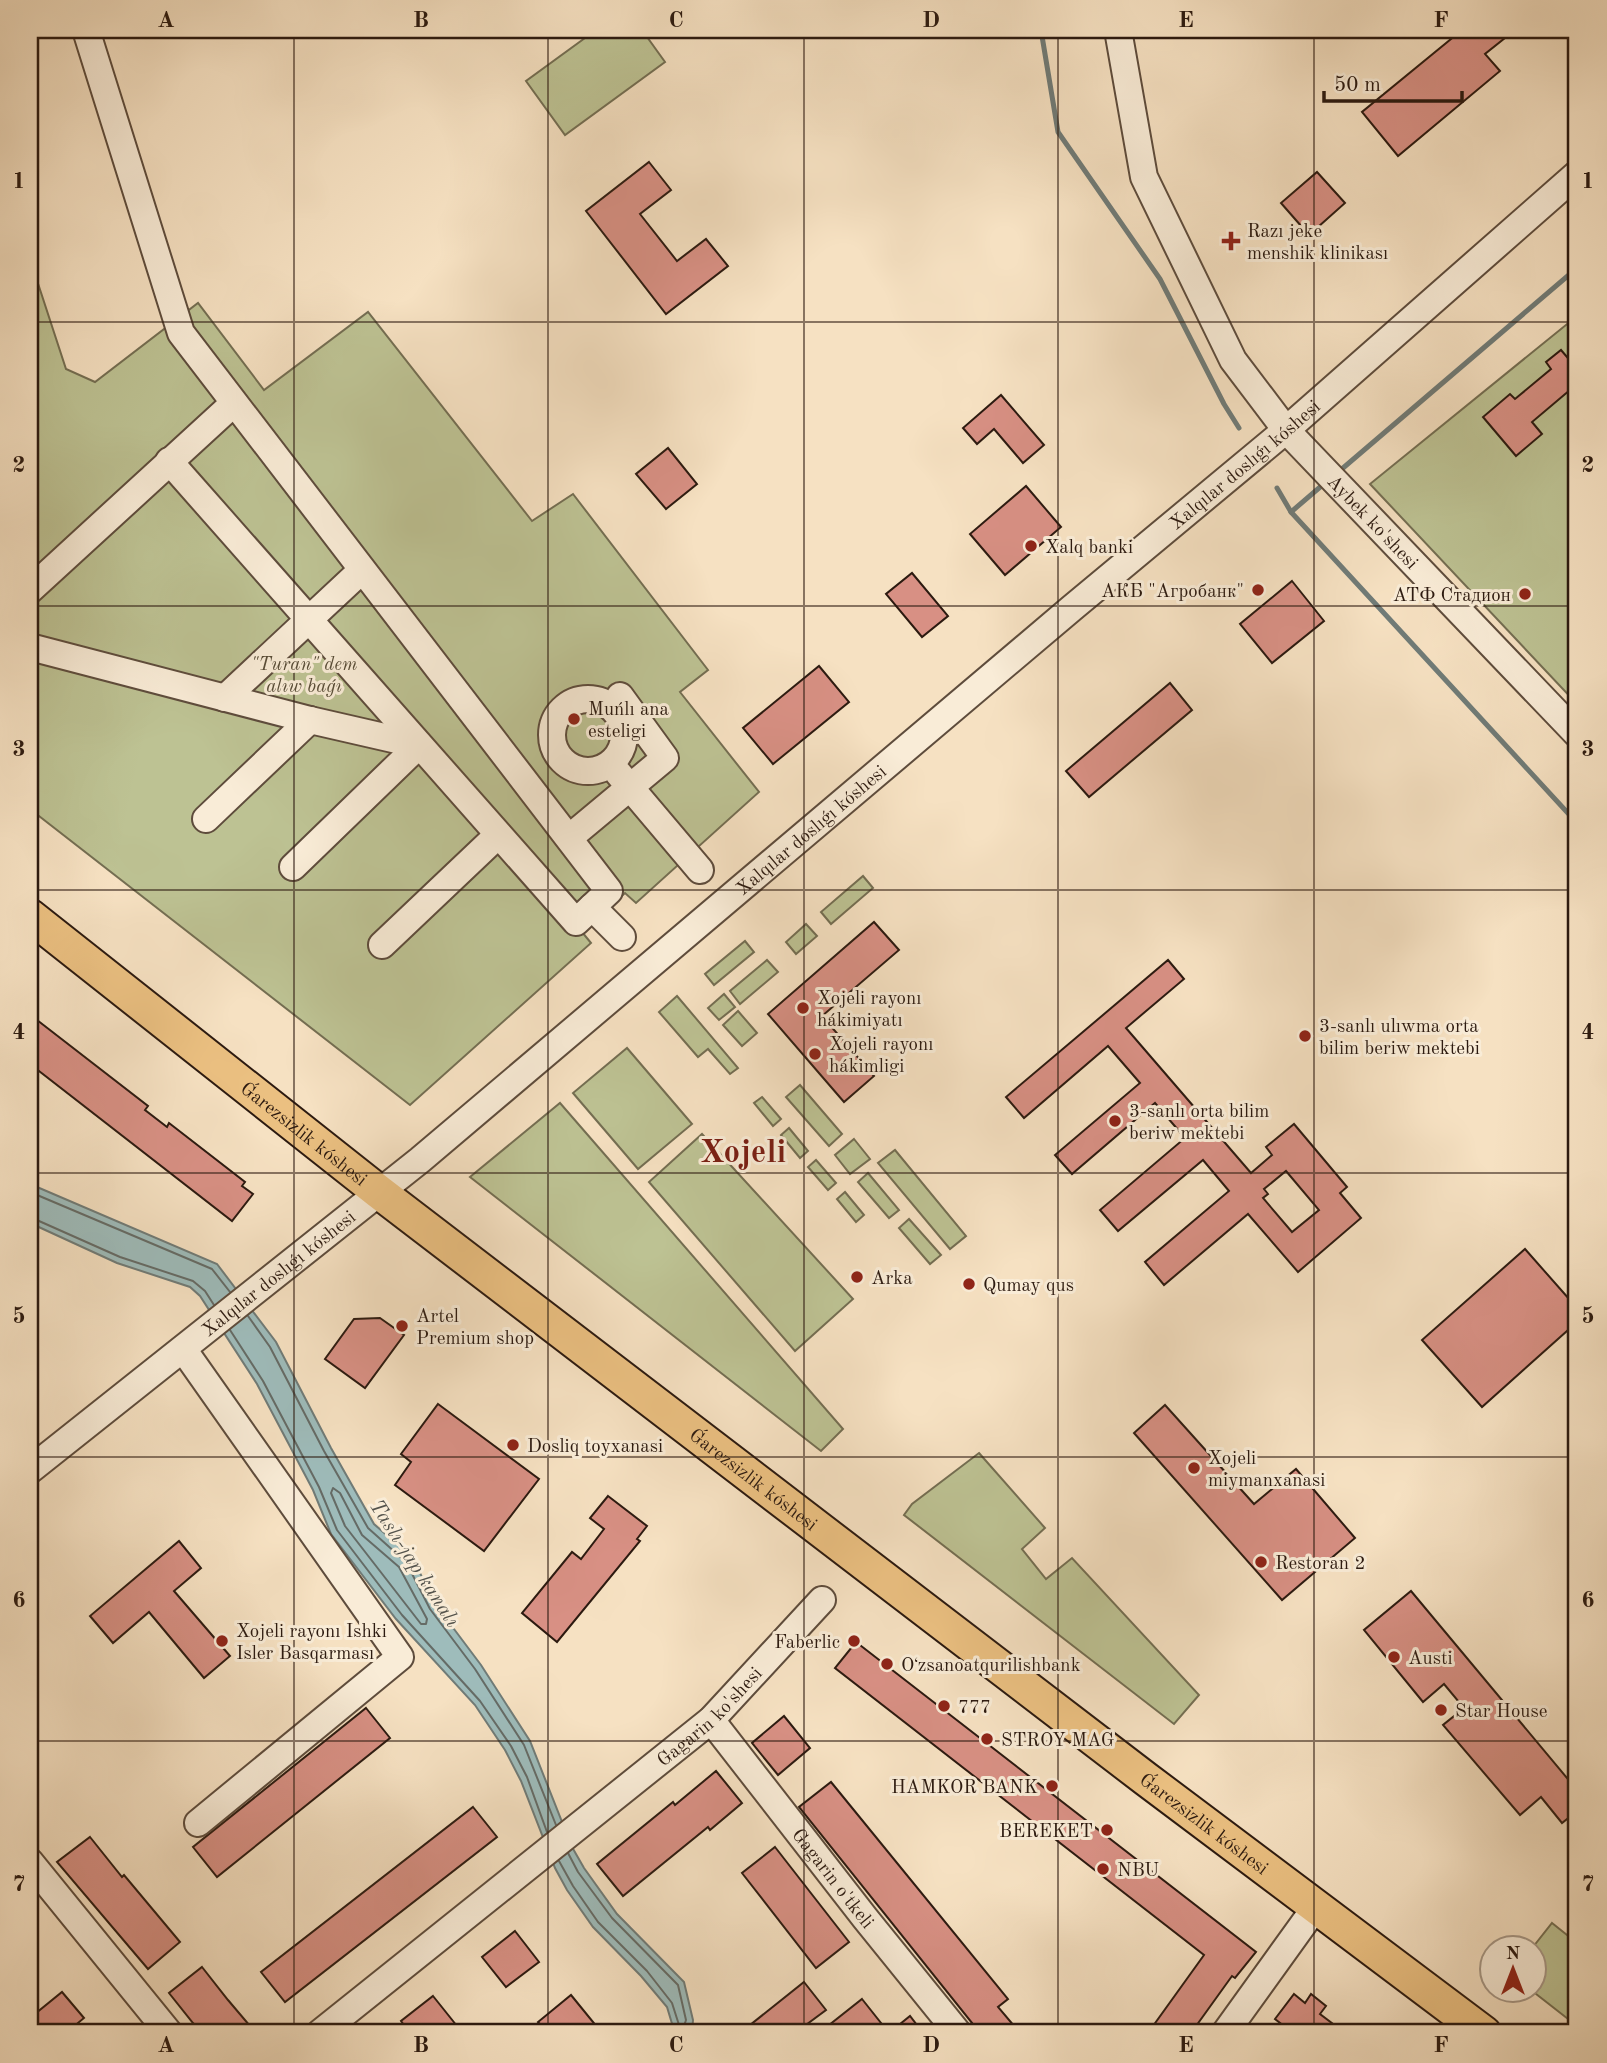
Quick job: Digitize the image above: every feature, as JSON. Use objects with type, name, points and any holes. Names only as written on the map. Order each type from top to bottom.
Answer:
[{"type":"main road","name":"Ǵarezsizlik kóshesi","points":[[30,916],[379,1192],[1315,1908],[1484,2033]]},
{"type":"street","points":[[86,30],[181,333],[610,891],[576,922],[169,461]]},
{"type":"street","name":"Aybek ko'shesi","points":[[1118,30],[1144,177],[1233,360],[1286,430],[1577,734]]},
{"type":"street","name":"Xalqılar doslıǵı kóshesi","points":[[30,1470],[420,1160],[1286,430],[1577,174]]},
{"type":"street","points":[[30,590],[234,403]]},
{"type":"street","points":[[225,698],[362,570]]},
{"type":"street","points":[[30,646],[310,720],[419,745]]},
{"type":"street","points":[[582,699],[595,699],[607,704],[619,702],[623,745],[618,755],[610,764],[600,769],[577,770],[566,765],[552,746],[554,721],[561,710],[582,699]]},
{"type":"street","points":[[569,838],[665,758],[619,702]]},
{"type":"street","points":[[206,819],[310,720]]},
{"type":"street","points":[[293,867],[419,745]]},
{"type":"street","points":[[610,764],[699,870]]},
{"type":"street","points":[[382,945],[498,835]]},
{"type":"street","points":[[592,907],[622,937]]},
{"type":"street","points":[[183,1349],[400,1657],[198,1823]]},
{"type":"street","name":"Gagarin ko'shesi","points":[[320,2033],[711,1720],[822,1600]]},
{"type":"street","name":"Gagarin o'tkeli","points":[[711,1720],[958,2033]]},
{"type":"street","points":[[30,1862],[169,2033]]},
{"type":"street","points":[[1226,2033],[1315,1908]]},
{"type":"green space","points":[[596,30],[642,30],[665,62],[565,135],[526,81]]},
{"type":"green space","name":"\"Turan\" dem alıw baǵı","points":[[30,259],[66,369],[95,382],[198,303],[264,390],[368,312],[532,521],[573,494],[708,670],[680,692],[759,792],[636,903],[625,893],[582,932],[591,943],[410,1105],[30,809]]},
{"type":"green space","name":"АТФ Стадион","points":[[1577,316],[1577,704],[1370,484]]},
{"type":"green space","points":[[863,876],[873,888],[831,924],[821,912]]},
{"type":"green space","points":[[806,924],[817,936],[796,954],[786,942]]},
{"type":"green space","points":[[745,941],[754,952],[714,985],[705,974]]},
{"type":"green space","points":[[767,960],[778,972],[740,1004],[730,991]]},
{"type":"green space","points":[[724,994],[735,1007],[719,1020],[708,1008]]},
{"type":"green space","points":[[677,996],[738,1068],[730,1074],[708,1049],[698,1057],[659,1012]]},
{"type":"green space","points":[[738,1011],[757,1033],[742,1046],[723,1025]]},
{"type":"green space","points":[[627,1048],[692,1124],[638,1169],[573,1093]]},
{"type":"green space","points":[[800,1085],[842,1134],[829,1146],[786,1097]]},
{"type":"green space","points":[[762,1097],[781,1119],[773,1126],[754,1103]]},
{"type":"green space","points":[[560,1103],[843,1429],[821,1451],[470,1177]]},
{"type":"green space","points":[[789,1128],[808,1151],[800,1158],[781,1135]]},
{"type":"green space","points":[[702,1134],[853,1299],[795,1351],[649,1182]]},
{"type":"green space","points":[[854,1139],[870,1159],[850,1174],[835,1155]]},
{"type":"green space","points":[[895,1150],[966,1236],[950,1249],[878,1163]]},
{"type":"green space","points":[[816,1160],[836,1183],[828,1190],[808,1167]]},
{"type":"green space","points":[[868,1173],[899,1210],[889,1218],[858,1182]]},
{"type":"green space","points":[[845,1192],[864,1215],[856,1222],[837,1199]]},
{"type":"green space","points":[[909,1219],[941,1255],[930,1264],[899,1228]]},
{"type":"green space","points":[[979,1453],[1045,1528],[1022,1549],[1046,1579],[1072,1558],[1199,1695],[1174,1724],[904,1515],[912,1504]]},
{"type":"green space","points":[[1552,1923],[1577,1943],[1577,2026],[1548,2003],[1548,1934],[1543,1934]]},
{"type":"water","name":"Taslı-jap kanalı","points":[[30,1184],[217,1264],[276,1342],[374,1524],[412,1557],[436,1605],[481,1665],[530,1741],[572,1847],[584,1868],[617,1914],[684,1982],[693,2020],[692,2033],[671,2033],[673,2027],[667,2007],[593,1927],[567,1890],[505,1750],[475,1705],[396,1619],[331,1534],[313,1490],[257,1384],[200,1296],[190,1287],[117,1263],[30,1223]]},
{"type":"building","points":[[1462,30],[1515,30],[1485,54],[1500,71],[1398,156],[1362,112]]},
{"type":"building","points":[[649,162],[671,190],[640,214],[677,261],[706,239],[728,266],[666,314],[586,211]]},
{"type":"building","points":[[1317,172],[1345,203],[1309,235],[1281,203]]},
{"type":"building","points":[[1577,348],[1577,384],[1532,422],[1542,434],[1516,456],[1483,417],[1510,394],[1515,399],[1551,369],[1546,362],[1561,350],[1567,357]]},
{"type":"building","points":[[1001,395],[1044,445],[1023,463],[994,429],[977,444],[963,428]]},
{"type":"building","points":[[668,448],[697,484],[666,509],[636,474]]},
{"type":"building","points":[[1026,486],[1061,527],[1005,575],[970,534]]},
{"type":"building","points":[[912,573],[948,616],[922,637],[886,594]]},
{"type":"building","points":[[1292,581],[1324,621],[1272,663],[1240,624]]},
{"type":"building","points":[[819,666],[849,702],[773,764],[743,728]]},
{"type":"building","points":[[1170,683],[1192,710],[1089,797],[1066,771]]},
{"type":"building","name":"Xojeli rayonı hákimiyatı","points":[[874,922],[899,950],[822,1016],[874,1076],[844,1102],[768,1014]]},
{"type":"building","name":"3-sanlı orta bilim beriw mektebi","points":[[1168,960],[1184,979],[1126,1028],[1251,1173],[1272,1155],[1266,1147],[1294,1124],[1347,1187],[1340,1193],[1361,1218],[1298,1272],[1248,1214],[1164,1285],[1145,1262],[1229,1191],[1203,1160],[1118,1231],[1100,1210],[1185,1138],[1155,1103],[1072,1174],[1055,1155],[1140,1083],[1108,1046],[1024,1118],[1006,1097]],"holes":[[[1286,1171],[1319,1210],[1292,1232],[1263,1198],[1268,1194],[1264,1189]]]},
{"type":"building","points":[[37,1020],[148,1106],[145,1110],[167,1127],[169,1123],[245,1182],[242,1186],[253,1194],[232,1221],[30,1064],[30,1031]]},
{"type":"building","points":[[1525,1249],[1577,1308],[1577,1322],[1482,1407],[1422,1340]]},
{"type":"building","points":[[380,1318],[404,1335],[365,1388],[325,1359],[354,1319]]},
{"type":"building","points":[[438,1404],[539,1479],[484,1551],[395,1485],[411,1462],[401,1454]]},
{"type":"building","points":[[1165,1405],[1254,1504],[1296,1469],[1355,1538],[1282,1600],[1134,1433]]},
{"type":"building","points":[[608,1496],[647,1526],[637,1539],[640,1541],[557,1642],[522,1613],[572,1552],[581,1559],[604,1529],[590,1518]]},
{"type":"building","points":[[179,1541],[201,1568],[174,1591],[230,1656],[204,1678],[149,1612],[113,1643],[90,1616]]},
{"type":"building","points":[[1411,1591],[1577,1790],[1577,1811],[1562,1823],[1541,1797],[1520,1815],[1443,1725],[1464,1708],[1444,1684],[1423,1702],[1364,1630]]},
{"type":"building","points":[[856,1642],[1256,1952],[1235,1978],[1232,1976],[1191,2033],[1148,2033],[1204,1955],[835,1668]]},
{"type":"building","points":[[366,1708],[390,1738],[217,1877],[193,1847]]},
{"type":"building","points":[[784,1716],[810,1748],[778,1775],[752,1743]]},
{"type":"building","points":[[716,1771],[742,1803],[623,1896],[597,1864]]},
{"type":"building","points":[[831,1782],[1008,1999],[998,2007],[1020,2033],[980,2033],[799,1807]]},
{"type":"building","points":[[473,1807],[497,1837],[285,2002],[261,1972]]},
{"type":"building","points":[[90,1837],[180,1942],[148,1969],[57,1862]]},
{"type":"building","points":[[775,1847],[849,1942],[816,1968],[742,1873]]},
{"type":"building","points":[[515,1931],[539,1962],[506,1987],[482,1957]]},
{"type":"building","points":[[202,1967],[256,2033],[202,2033],[193,2023],[169,1993]]},
{"type":"building","points":[[804,1982],[826,2010],[795,2033],[740,2033]]},
{"type":"building","points":[[62,1992],[84,2018],[66,2033],[30,2033],[30,2018]]},
{"type":"building","points":[[1294,1994],[1305,2003],[1311,1994],[1326,2006],[1320,2014],[1345,2033],[1293,2033],[1275,2019]]},
{"type":"building","points":[[571,1995],[602,2033],[548,2033],[538,2022]]},
{"type":"building","points":[[433,1996],[457,2026],[448,2033],[410,2033],[401,2021]]},
{"type":"building","points":[[862,1999],[889,2033],[819,2033]]},
{"type":"building","points":[[910,2016],[923,2033],[889,2033]]},
{"type":"waterway","points":[[1041,30],[1058,132],[1160,279],[1239,428]]},
{"type":"waterway","points":[[1336,474],[1577,268]]},
{"type":"waterway","points":[[1291,512],[1326,482]]},
{"type":"waterway","points":[[1277,488],[1291,512],[1577,823]]},
{"type":"place","name":"Razı jeke menshik klinikası","points":[[1231,241]]},
{"type":"place","name":"Xalq banki","points":[[1031,546]]},
{"type":"place","name":"АКБ \"Агробанк\"","points":[[1258,590]]},
{"type":"place","name":"АТФ Стадион","points":[[1525,594]]},
{"type":"place","name":"Muńlı ana esteligi","points":[[574,719]]},
{"type":"place","name":"Xojeli rayonı hákimiyatı","points":[[803,1008]]},
{"type":"place","name":"3-sanlı ulıwma orta bilim beriw mektebi","points":[[1305,1036]]},
{"type":"place","name":"Xojeli rayonı hákimligi","points":[[815,1054]]},
{"type":"place","name":"3-sanlı orta bilim beriw mektebi","points":[[1115,1121]]},
{"type":"place","name":"Arka","points":[[857,1277]]},
{"type":"place","name":"Qumay qus","points":[[969,1284]]},
{"type":"place","name":"Artel Premium shop","points":[[402,1326]]},
{"type":"place","name":"Dosliq toyxanasi","points":[[513,1445]]},
{"type":"place","name":"Xojeli miymanxanasi","points":[[1194,1468]]},
{"type":"place","name":"Restoran 2","points":[[1261,1562]]},
{"type":"place","name":"Xojeli rayonı Ishki Isler Basqarması","points":[[222,1641]]},
{"type":"place","name":"Faberlic","points":[[854,1641]]},
{"type":"place","name":"Austi","points":[[1394,1657]]},
{"type":"place","name":"Oʻzsanoatqurilishbank","points":[[887,1664]]},
{"type":"place","name":"777","points":[[944,1706]]},
{"type":"place","name":"Star House","points":[[1441,1710]]},
{"type":"place","name":"STROY MAG","points":[[987,1739]]},
{"type":"place","name":"HAMKOR BANK","points":[[1052,1786]]},
{"type":"place","name":"BEREKET","points":[[1107,1830]]},
{"type":"place","name":"NBU","points":[[1103,1869]]},
{"type":"district","name":"Xojeli","points":[[743,1150]]}]
